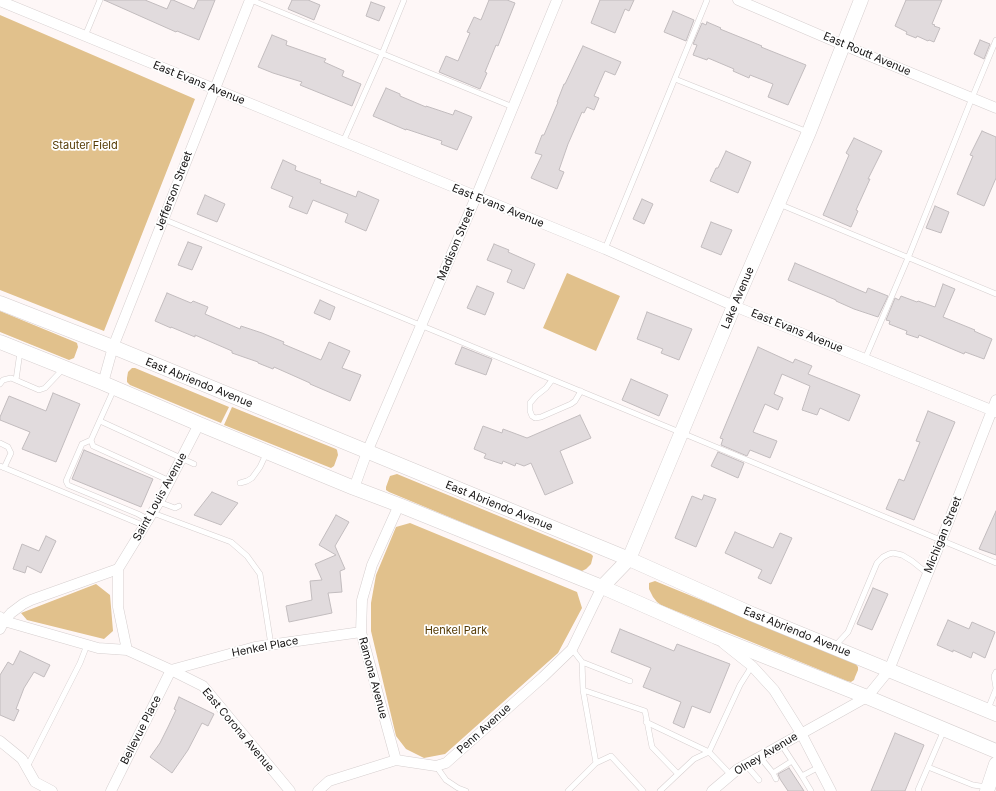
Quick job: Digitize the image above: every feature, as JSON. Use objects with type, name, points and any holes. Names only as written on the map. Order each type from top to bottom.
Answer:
[{"type":"main road","name":"Lake Avenue","points":[[602,587],[629,559],[734,306],[809,132],[861,0]]},
{"type":"main road","name":"East Abriendo Avenue","points":[[0,303],[113,347],[629,559],[752,614],[992,712]]},
{"type":"main road","points":[[0,342],[109,385],[354,488],[602,587],[716,638],[867,697],[996,751]]},
{"type":"main road","points":[[987,789],[996,764]]},
{"type":"street","name":"Jefferson Street","points":[[109,385],[113,347],[214,89],[251,0]]},
{"type":"street","name":"Madison Street","points":[[354,488],[367,452],[476,196],[557,0]]},
{"type":"street","name":"East Routt Avenue","points":[[738,0],[996,108]]},
{"type":"street","name":"East Evans Avenue","points":[[0,1],[605,249],[734,306],[994,411]]},
{"type":"street","name":"Michigan Street","points":[[889,670],[994,411],[996,400]]},
{"type":"street","name":"Saint Louis Avenue","points":[[118,569],[149,520],[199,424]]},
{"type":"street","name":"Ramona Avenue","points":[[396,760],[361,632],[362,600],[372,564],[399,505]]},
{"type":"street","points":[[1,622],[17,608],[31,600],[118,569],[118,607],[127,650]]},
{"type":"street","name":"Penn Avenue","points":[[436,766],[446,763],[543,677],[572,649],[602,587]]},
{"type":"street","name":"East Corona Avenue","points":[[1,622],[98,648],[127,650],[203,686],[290,791]]},
{"type":"street","name":"Henkel Place","points":[[171,670],[256,647],[361,632]]},
{"type":"street","name":"Olney Avenue","points":[[716,638],[752,666],[774,690],[801,733]]},
{"type":"street","name":"Bellevue Place","points":[[111,791],[171,670]]},
{"type":"street","name":"Olney Avenue","points":[[712,791],[738,769],[867,697],[889,670]]},
{"type":"street","points":[[801,733],[831,791]]},
{"type":"street","points":[[0,741],[22,759],[27,767],[33,786],[52,791]]},
{"type":"street","points":[[318,791],[330,781],[396,760],[436,766]]},
{"type":"lane","points":[[85,36],[100,0]]},
{"type":"lane","points":[[251,0],[513,107]]},
{"type":"lane","points":[[343,142],[404,0]]},
{"type":"lane","points":[[605,249],[707,0]]},
{"type":"lane","points":[[865,359],[908,258],[996,40]]},
{"type":"lane","points":[[675,80],[809,132]]},
{"type":"lane","points":[[778,203],[996,294]]},
{"type":"lane","points":[[163,219],[996,563]]},
{"type":"lane","points":[[16,380],[20,350]]},
{"type":"lane","points":[[0,384],[3,380],[11,378],[38,390],[45,388],[65,368]]},
{"type":"lane","points":[[552,380],[546,388],[530,402],[530,411],[532,416],[535,418],[541,417],[571,404],[581,392]]},
{"type":"lane","points":[[109,385],[100,420],[91,440],[92,446],[170,481]]},
{"type":"lane","points":[[100,420],[194,464]]},
{"type":"lane","points":[[91,440],[82,444],[66,481],[68,485],[149,520]]},
{"type":"lane","points":[[0,443],[8,447],[11,453],[2,467],[149,520],[231,542],[247,556],[260,574],[271,645]]},
{"type":"lane","points":[[240,483],[252,478],[260,467],[267,452]]},
{"type":"lane","points":[[159,502],[175,508],[179,506]]},
{"type":"lane","points":[[834,647],[848,632],[878,563],[883,557],[893,553],[902,555],[928,574]]},
{"type":"lane","points":[[27,767],[80,663],[87,645]]},
{"type":"lane","points":[[572,649],[582,662],[630,680]]},
{"type":"lane","points":[[582,662],[584,690],[596,763]]},
{"type":"lane","points":[[660,791],[694,759],[709,752],[740,685],[752,666]]},
{"type":"lane","points":[[992,712],[996,689],[994,676],[996,672]]},
{"type":"lane","points":[[584,690],[645,711],[652,747],[678,774]]},
{"type":"lane","points":[[646,722],[709,752],[731,775]]},
{"type":"lane","points":[[919,791],[945,729]]},
{"type":"lane","points":[[781,744],[811,791]]},
{"type":"lane","points":[[568,791],[596,763],[611,756],[643,791]]},
{"type":"lane","points":[[760,756],[776,779]]},
{"type":"lane","points":[[773,774],[792,761]]},
{"type":"lane","points":[[746,765],[759,780]]},
{"type":"lane","points":[[436,766],[446,780],[458,788],[466,791]]},
{"type":"lane","points":[[802,776],[819,767]]},
{"type":"lane","points":[[928,767],[987,789]]},
{"type":"green space","name":"Stauter Field","points":[[0,15],[195,99],[104,331],[0,290]]},
{"type":"green space","points":[[567,273],[620,296],[596,351],[543,328]]},
{"type":"green space","points":[[0,311],[77,343],[78,347],[74,358],[69,360],[0,332]]},
{"type":"green space","points":[[132,368],[229,407],[221,423],[130,385],[127,382],[127,378],[128,372]]},
{"type":"green space","points":[[232,407],[336,449],[338,455],[334,466],[331,468],[224,425]]},
{"type":"green space","points":[[397,474],[591,554],[593,556],[591,564],[586,569],[579,571],[389,492],[386,490],[386,487],[390,476]]},
{"type":"green space","name":"Henkel Park","points":[[410,523],[577,592],[582,608],[558,653],[445,754],[424,758],[406,749],[396,736],[371,631],[371,603],[376,575],[396,527]]},
{"type":"green space","points":[[655,581],[855,663],[858,670],[854,680],[851,682],[847,681],[661,605],[653,597],[649,589],[649,583]]},
{"type":"green space","points":[[96,584],[110,595],[113,631],[104,639],[27,620],[21,613]]},
{"type":"building","points":[[104,0],[145,0],[167,9],[171,0],[173,0],[194,9],[198,0],[215,0],[199,40],[177,31],[176,32]]},
{"type":"building","points":[[292,0],[308,0],[320,5],[314,20],[288,9]]},
{"type":"building","points":[[489,0],[507,0],[515,3],[498,46],[496,45],[485,72],[487,73],[480,89],[439,72],[446,56],[458,61],[470,33],[467,32],[474,17],[481,20]]},
{"type":"building","points":[[600,0],[634,0],[629,11],[625,9],[615,33],[591,23]]},
{"type":"building","points":[[906,0],[942,0],[932,24],[940,28],[934,42],[906,34],[907,32],[895,26]]},
{"type":"building","points":[[371,2],[385,7],[379,21],[366,16]]},
{"type":"building","points":[[673,11],[694,20],[686,41],[664,32]]},
{"type":"building","points":[[707,22],[721,28],[720,29],[762,46],[761,47],[806,65],[788,105],[768,97],[773,84],[750,75],[749,78],[733,71],[734,69],[708,58],[707,60],[693,55],[697,45],[693,44],[702,23],[706,25]]},
{"type":"building","points":[[272,35],[287,41],[286,45],[326,59],[324,62],[344,71],[342,76],[361,84],[352,106],[300,85],[302,82],[258,67]]},
{"type":"building","points":[[980,40],[990,44],[984,59],[974,54]]},
{"type":"building","points":[[583,46],[621,62],[615,75],[605,71],[594,96],[599,98],[594,110],[587,107],[584,113],[582,112],[568,144],[559,170],[564,172],[557,189],[531,178],[542,155],[535,153],[558,102],[564,84]]},
{"type":"building","points":[[386,88],[400,94],[400,96],[426,107],[453,115],[455,110],[472,117],[457,150],[441,144],[442,141],[406,130],[373,116]]},
{"type":"building","points":[[982,131],[996,137],[996,178],[984,206],[957,194],[973,156],[970,155]]},
{"type":"building","points":[[854,138],[882,151],[868,179],[870,179],[856,210],[858,211],[851,227],[823,215],[849,155],[846,153]]},
{"type":"building","points":[[726,151],[751,162],[738,193],[710,181]]},
{"type":"building","points":[[283,160],[296,166],[295,170],[321,180],[320,183],[356,197],[358,191],[379,200],[366,231],[345,222],[348,214],[313,200],[307,214],[289,207],[293,197],[271,188]]},
{"type":"building","points":[[205,195],[225,204],[217,222],[197,214]]},
{"type":"building","points":[[642,199],[653,204],[644,224],[633,219]]},
{"type":"building","points":[[935,206],[949,212],[941,233],[926,228]]},
{"type":"building","points":[[711,222],[732,230],[721,255],[701,247]]},
{"type":"building","points":[[188,242],[202,247],[192,270],[178,265]]},
{"type":"building","points":[[494,244],[535,264],[524,289],[507,282],[512,270],[487,260]]},
{"type":"building","points":[[795,263],[866,293],[868,288],[888,296],[878,317],[854,309],[788,280]]},
{"type":"building","points":[[943,284],[955,289],[943,317],[975,330],[974,331],[992,339],[984,359],[965,352],[964,354],[919,335],[918,338],[906,334],[907,331],[889,324],[890,321],[886,320],[895,298],[899,300],[901,296],[935,307]]},
{"type":"building","points":[[477,286],[494,293],[485,315],[467,308]]},
{"type":"building","points":[[167,293],[191,303],[193,301],[208,307],[205,314],[240,329],[241,326],[262,333],[284,342],[283,344],[321,360],[329,342],[350,351],[342,368],[361,375],[350,401],[274,367],[273,369],[232,353],[232,351],[195,335],[195,337],[155,321]]},
{"type":"building","points":[[320,300],[335,307],[330,320],[314,313]]},
{"type":"building","points":[[647,312],[692,329],[679,360],[661,353],[663,349],[637,339]]},
{"type":"building","points":[[462,347],[492,359],[486,375],[455,364]]},
{"type":"building","points":[[758,347],[793,363],[795,359],[812,366],[808,374],[860,395],[849,421],[820,408],[817,415],[802,410],[810,386],[782,374],[774,394],[783,398],[778,410],[765,404],[753,432],[777,441],[770,458],[750,450],[747,456],[721,445],[723,439],[720,438]]},
{"type":"building","points":[[631,379],[668,395],[659,416],[622,400]]},
{"type":"building","points":[[53,393],[80,404],[56,462],[22,449],[30,432],[0,420],[9,396],[46,411]]},
{"type":"building","points":[[928,411],[955,422],[914,520],[886,509],[899,479],[904,481],[920,442],[916,441]]},
{"type":"building","points":[[580,415],[591,438],[560,451],[573,483],[545,495],[531,463],[524,466],[516,463],[515,466],[503,461],[502,464],[484,458],[486,454],[474,449],[483,426],[502,433],[503,429],[527,438]]},
{"type":"building","points":[[84,450],[153,479],[141,507],[72,479]]},
{"type":"building","points":[[718,452],[744,463],[738,478],[711,466]]},
{"type":"building","points":[[212,492],[238,503],[221,525],[194,515]]},
{"type":"building","points":[[704,495],[716,499],[696,547],[675,538],[692,496],[702,500]]},
{"type":"building","points":[[996,511],[996,555],[979,549]]},
{"type":"building","points":[[336,515],[349,522],[335,546],[345,569],[340,571],[342,592],[328,593],[332,613],[289,622],[286,606],[312,600],[310,581],[322,580],[315,564],[336,555],[319,545]]},
{"type":"building","points":[[735,532],[773,548],[780,533],[792,538],[771,584],[758,578],[762,570],[725,553]]},
{"type":"building","points":[[46,536],[56,541],[41,573],[27,566],[25,573],[13,569],[22,544],[39,551]]},
{"type":"building","points":[[873,588],[888,594],[872,630],[857,624]]},
{"type":"building","points":[[948,620],[969,629],[972,622],[995,632],[985,658],[973,652],[971,658],[937,645]]},
{"type":"building","points":[[620,629],[674,651],[677,644],[730,664],[710,713],[692,706],[684,728],[673,723],[681,702],[643,687],[651,668],[611,652]]},
{"type":"building","points":[[20,651],[50,665],[44,677],[34,672],[24,688],[16,709],[19,710],[14,721],[0,715],[0,675],[8,662],[13,665]]},
{"type":"building","points":[[179,697],[214,714],[208,726],[202,723],[188,750],[172,773],[150,757],[160,743],[168,727],[176,710],[174,709]]},
{"type":"building","points":[[895,733],[924,745],[905,791],[871,791]]},
{"type":"building","points":[[789,768],[804,791],[788,791],[780,779],[778,774]]}]
